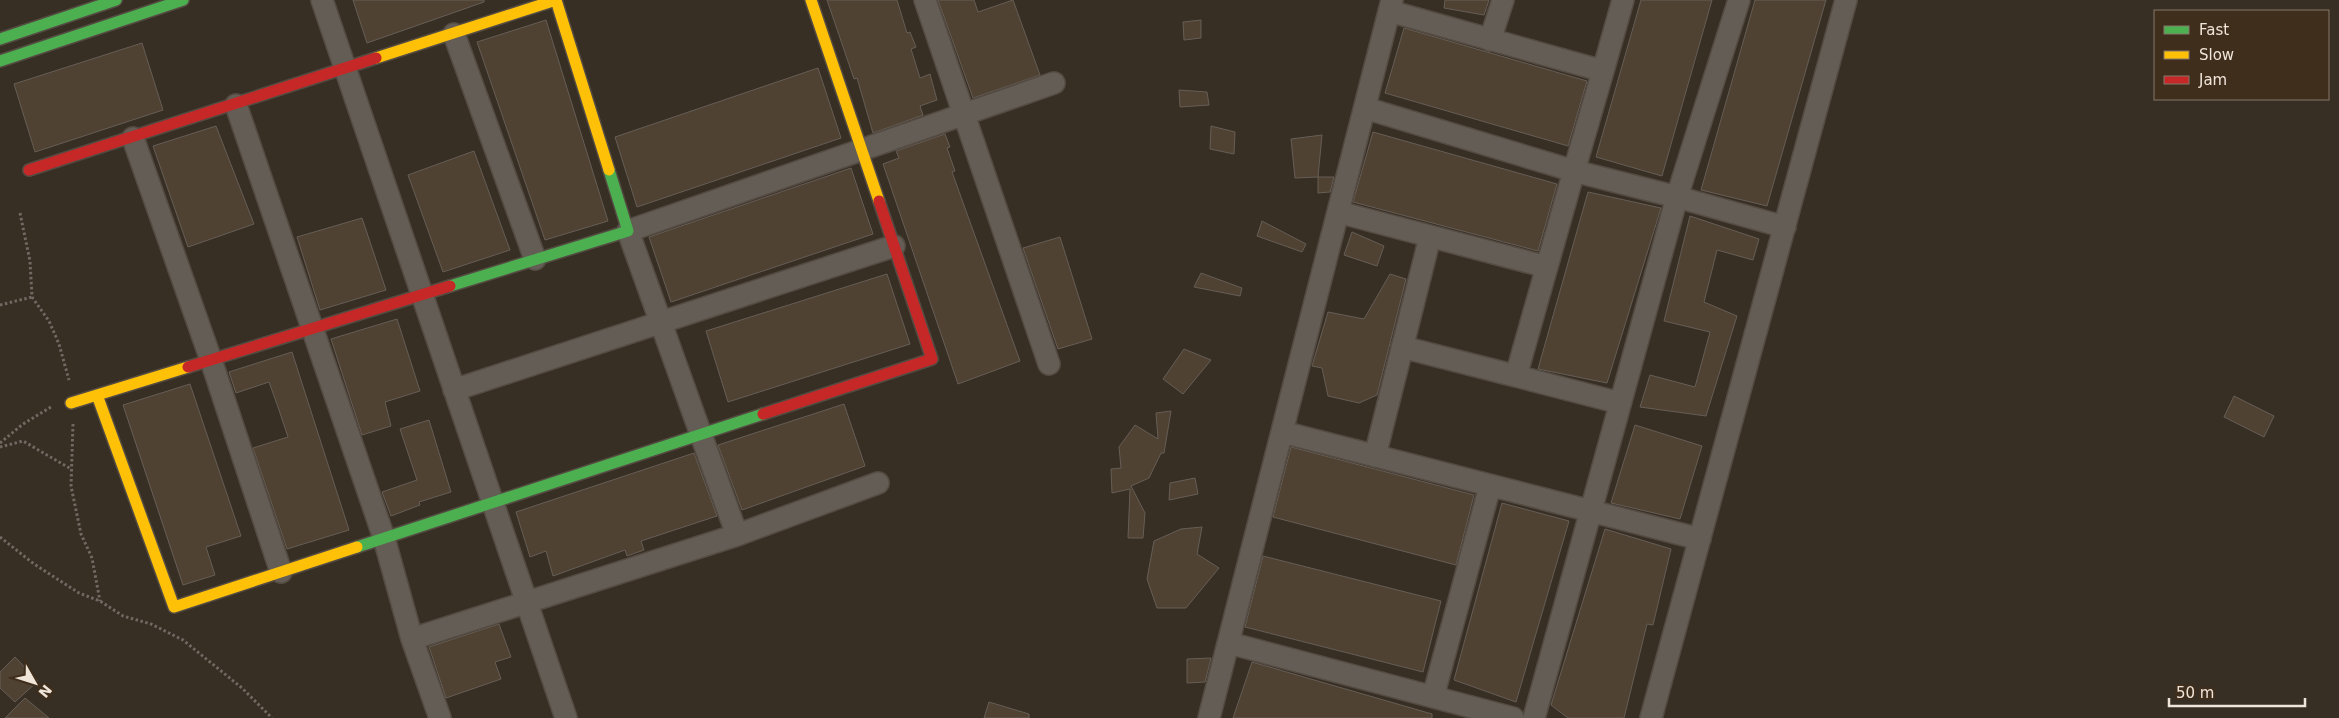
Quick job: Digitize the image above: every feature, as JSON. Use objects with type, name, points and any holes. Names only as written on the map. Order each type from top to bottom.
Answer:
[{"type":"street","points":[[0,39],[116,0]]},
{"type":"street","points":[[0,62],[183,0]]},
{"type":"street","points":[[322,0],[566,718]]},
{"type":"street","points":[[30,170],[345,70],[556,0],[628,231],[737,535]]},
{"type":"street","points":[[97,395],[174,607],[932,359],[811,0]]},
{"type":"street","points":[[925,0],[1049,364]]},
{"type":"street","points":[[1490,40],[1502,0]]},
{"type":"street","points":[[1516,376],[1623,0]]},
{"type":"street","points":[[1534,718],[1677,197],[1738,0]]},
{"type":"street","points":[[1651,718],[1846,0]]},
{"type":"street","points":[[1209,718],[1391,6],[1490,40],[1603,71]]},
{"type":"street","points":[[454,34],[535,259]]},
{"type":"street","points":[[71,403],[628,231],[1054,83]]},
{"type":"street","points":[[236,104],[311,329],[384,538],[412,639],[440,718]]},
{"type":"street","points":[[1365,108],[1574,171],[1785,227]]},
{"type":"street","points":[[133,138],[211,360],[281,572]]},
{"type":"street","points":[[1338,212],[1547,268]]},
{"type":"street","points":[[1375,456],[1430,237]]},
{"type":"street","points":[[454,390],[894,246]]},
{"type":"street","points":[[1402,347],[1620,403]]},
{"type":"street","points":[[1282,432],[1700,539]]},
{"type":"street","points":[[412,639],[527,604],[737,535],[878,482]]},
{"type":"street","points":[[1433,697],[1490,486]]},
{"type":"street","points":[[1229,642],[1513,718]]},
{"type":"path","points":[[0,305],[32,297]]},
{"type":"path","points":[[0,442],[55,404],[71,403]]},
{"type":"path","points":[[0,447],[24,441],[72,470]]},
{"type":"path","points":[[0,537],[34,564],[78,592],[100,601],[123,616],[151,624],[183,640],[242,688],[272,718]]},
{"type":"building","points":[[353,0],[484,0],[484,2],[367,43]]},
{"type":"building","points":[[827,0],[897,0],[907,33],[910,32],[916,47],[911,49],[920,78],[930,74],[937,100],[920,106],[923,115],[873,133],[857,78],[854,79]]},
{"type":"building","points":[[938,0],[974,0],[978,12],[1013,0],[1040,75],[973,98]]},
{"type":"building","points":[[1445,0],[1489,0],[1484,15],[1444,8]]},
{"type":"building","points":[[1641,0],[1712,0],[1662,176],[1596,157]]},
{"type":"building","points":[[1755,0],[1826,0],[1767,206],[1701,190]]},
{"type":"building","points":[[546,20],[608,221],[545,240],[477,42]]},
{"type":"building","points":[[1201,20],[1201,38],[1184,40],[1183,22]]},
{"type":"building","points":[[1404,28],[1587,81],[1568,146],[1385,93]]},
{"type":"building","points":[[142,43],[163,110],[35,152],[14,84]]},
{"type":"building","points":[[818,68],[841,138],[637,207],[615,137]]},
{"type":"building","points":[[1179,90],[1207,92],[1209,105],[1180,107]]},
{"type":"building","points":[[216,126],[254,224],[188,247],[153,146]]},
{"type":"building","points":[[1211,126],[1235,132],[1234,154],[1210,149]]},
{"type":"building","points":[[1373,132],[1557,184],[1538,251],[1353,202]]},
{"type":"building","points":[[945,134],[950,147],[947,148],[955,171],[952,172],[1020,361],[958,384],[883,164],[899,158],[896,151]]},
{"type":"building","points":[[1322,135],[1318,177],[1295,178],[1291,139]]},
{"type":"building","points":[[474,151],[510,250],[443,272],[408,175]]},
{"type":"building","points":[[851,168],[873,234],[671,302],[649,237]]},
{"type":"building","points":[[1318,177],[1334,177],[1330,192],[1318,193]]},
{"type":"building","points":[[1588,192],[1661,208],[1607,383],[1538,369]]},
{"type":"building","points":[[1690,216],[1759,239],[1753,260],[1717,250],[1704,302],[1737,316],[1706,416],[1640,407],[1650,375],[1695,387],[1710,332],[1664,321]]},
{"type":"building","points":[[362,218],[386,290],[320,310],[297,237]]},
{"type":"building","points":[[1262,221],[1306,244],[1302,252],[1257,236]]},
{"type":"building","points":[[1352,232],[1384,246],[1377,266],[1344,255]]},
{"type":"building","points":[[1060,237],[1092,339],[1058,349],[1023,248]]},
{"type":"building","points":[[1201,273],[1242,288],[1240,296],[1194,287]]},
{"type":"building","points":[[887,274],[910,344],[728,402],[706,331]]},
{"type":"building","points":[[1390,274],[1406,279],[1377,395],[1359,403],[1328,396],[1322,368],[1312,366],[1328,312],[1364,319]]},
{"type":"building","points":[[397,319],[420,391],[385,402],[391,426],[362,435],[331,339]]},
{"type":"building","points":[[1184,349],[1211,360],[1183,394],[1163,379]]},
{"type":"building","points":[[292,352],[349,530],[287,549],[253,448],[288,437],[269,382],[236,393],[229,372]]},
{"type":"building","points":[[190,384],[241,536],[206,547],[215,575],[183,585],[123,405]]},
{"type":"building","points":[[2234,396],[2274,416],[2264,437],[2224,417]]},
{"type":"building","points":[[844,404],[865,466],[742,510],[718,445]]},
{"type":"building","points":[[1171,411],[1164,453],[1161,453],[1149,478],[1131,486],[1145,513],[1143,538],[1128,538],[1130,489],[1112,493],[1111,469],[1121,468],[1119,447],[1135,425],[1158,439],[1156,413]]},
{"type":"building","points":[[429,420],[451,492],[419,502],[420,505],[391,516],[382,492],[417,480],[400,429]]},
{"type":"building","points":[[1635,425],[1702,446],[1680,519],[1611,503]]},
{"type":"building","points":[[1291,447],[1474,495],[1456,565],[1273,517]]},
{"type":"building","points":[[694,453],[717,516],[641,541],[644,550],[627,556],[625,550],[553,576],[546,551],[530,557],[516,512]]},
{"type":"building","points":[[1195,478],[1198,494],[1169,500],[1170,483]]},
{"type":"building","points":[[1502,503],[1569,521],[1516,702],[1454,680]]},
{"type":"building","points":[[1202,527],[1197,554],[1219,568],[1186,608],[1157,608],[1147,579],[1154,541],[1181,529]]},
{"type":"building","points":[[1605,529],[1671,549],[1653,625],[1647,624],[1624,718],[1568,718],[1551,705]]},
{"type":"building","points":[[1263,556],[1441,601],[1423,672],[1245,627]]},
{"type":"building","points":[[499,624],[511,657],[495,662],[501,679],[446,698],[429,647]]},
{"type":"building","points":[[15,657],[38,681],[15,702],[0,688],[0,672]]},
{"type":"building","points":[[1211,658],[1205,682],[1187,683],[1187,659]]},
{"type":"building","points":[[1252,662],[1432,714],[1432,718],[1233,718]]},
{"type":"building","points":[[25,698],[49,718],[5,718]]},
{"type":"building","points":[[989,702],[1029,714],[1029,718],[984,718]]},
{"type":"traffic: fast","points":[[0,39],[116,0]]},
{"type":"traffic: fast","points":[[0,61],[183,0]]},
{"type":"traffic: fast","points":[[450,286],[628,231],[609,170]]},
{"type":"traffic: fast","points":[[357,547],[763,414]]},
{"type":"traffic: slow","points":[[376,58],[556,0],[609,170]]},
{"type":"traffic: slow","points":[[811,0],[879,201]]},
{"type":"traffic: slow","points":[[71,403],[188,367]]},
{"type":"traffic: slow","points":[[97,395],[174,607],[357,547]]},
{"type":"traffic: jam","points":[[29,170],[376,58]]},
{"type":"traffic: jam","points":[[763,414],[932,359],[879,201]]},
{"type":"traffic: jam","points":[[188,367],[450,286]]}]
